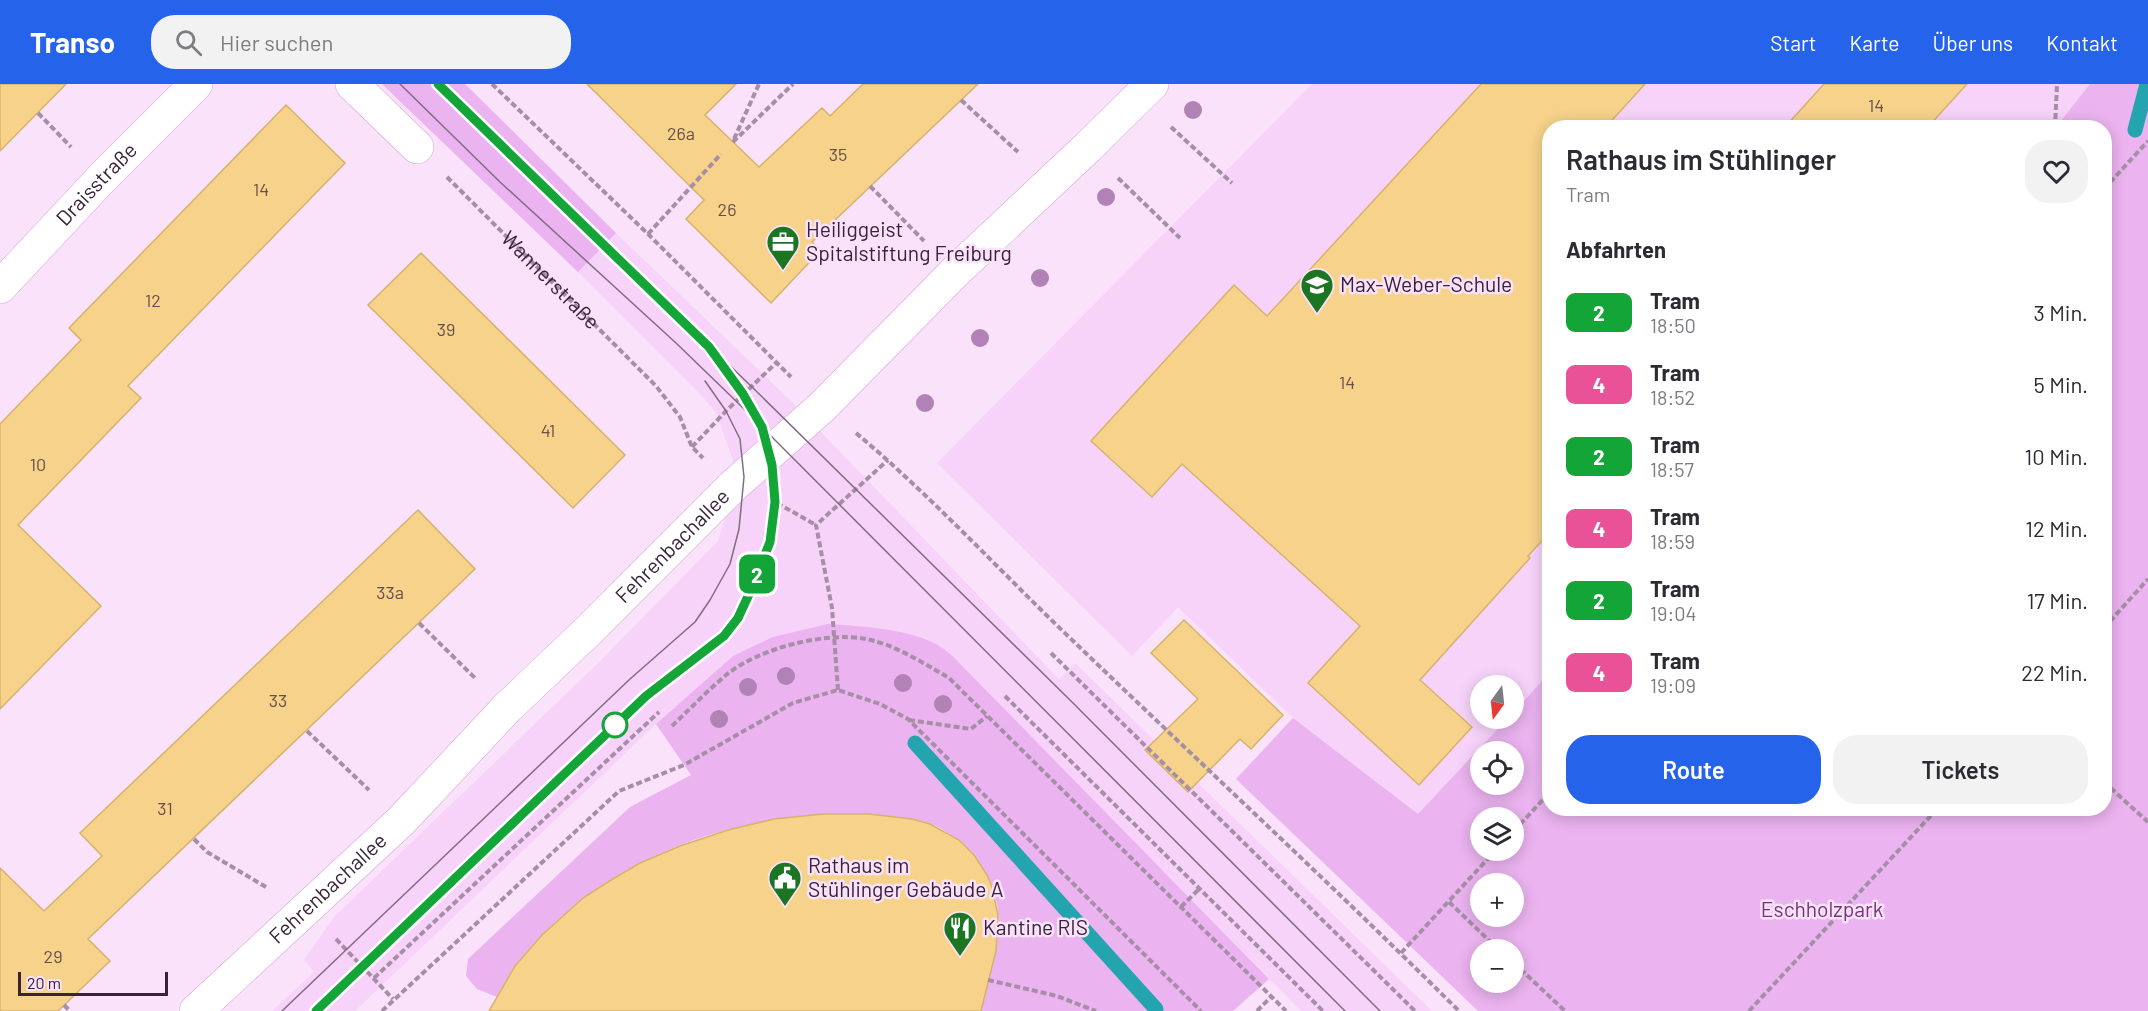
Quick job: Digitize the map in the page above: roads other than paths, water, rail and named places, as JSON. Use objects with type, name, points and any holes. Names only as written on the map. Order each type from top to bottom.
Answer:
[{"type":"street","name":"Draisstraße","points":[[0,287],[102,178],[196,84]]},
{"type":"street","points":[[352,84],[417,147]]},
{"type":"street","name":"Fehrenbachallee","points":[[196,1011],[401,821],[506,709],[589,630],[733,486],[823,406],[955,272],[1145,91]]},
{"type":"waterway","points":[[2135,130],[2147,84]]},
{"type":"waterway","points":[[915,743],[1156,1009]]},
{"type":"tram line","points":[[400,84],[500,182],[736,401],[1345,1011]]},
{"type":"tram line","points":[[438,84],[751,386],[1071,701],[1380,1011]]},
{"type":"tram line","name":"2","points":[[316,1011],[646,696],[724,636],[738,618],[770,542],[775,502],[772,465],[762,427],[743,394],[709,347],[438,84]]},
{"type":"tram line","points":[[726,372],[753,412]]},
{"type":"tram line","points":[[282,1011],[630,679],[695,622],[710,600],[730,564],[739,529],[744,477],[740,439],[726,411],[705,381]]},
{"type":"tram line","points":[[316,1011],[646,696],[724,636],[738,618],[770,542],[775,502],[773,465],[763,430]]},
{"type":"place","name":"Heiliggeist Spitalstiftung Freiburg","points":[[783,271]]},
{"type":"place","name":"Max-Weber-Schule","points":[[1317,314]]},
{"type":"place","name":"Rathaus im Stühlinger Gebäude A","points":[[785,907]]},
{"type":"place","name":"Kantine RIS","points":[[960,957]]},
{"type":"park label","name":"Eschholzpark","points":[[1822,910]]}]
